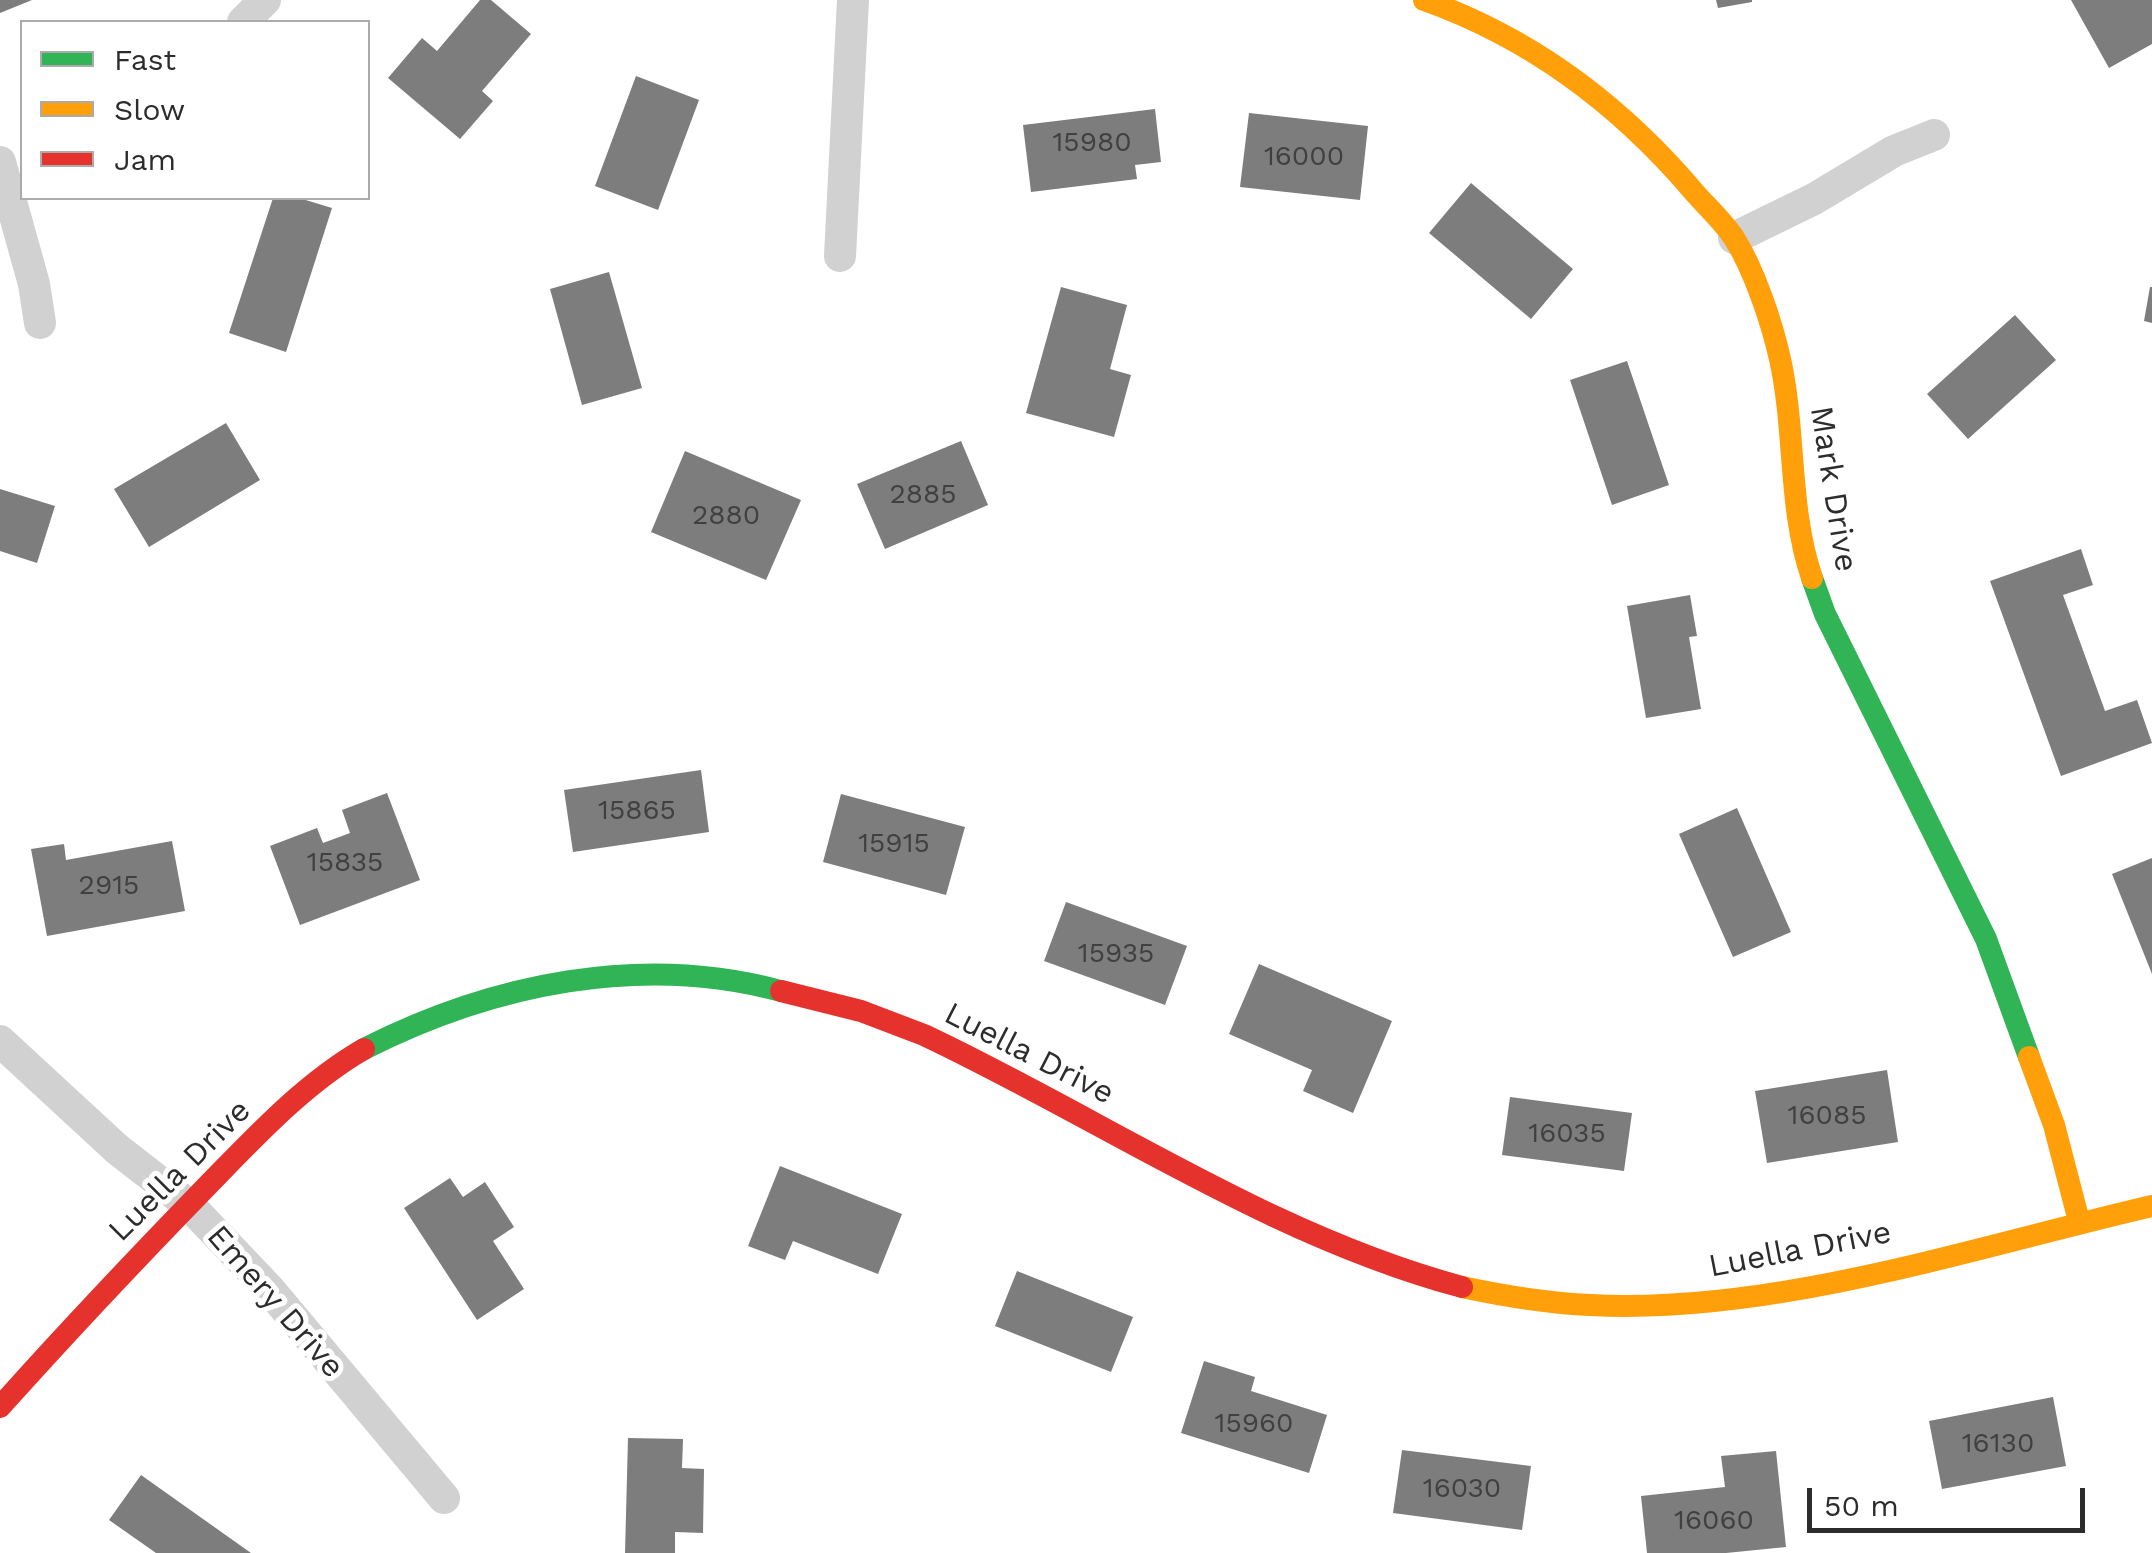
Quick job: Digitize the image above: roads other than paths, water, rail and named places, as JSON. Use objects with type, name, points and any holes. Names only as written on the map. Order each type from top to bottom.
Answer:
[{"type":"street","points":[[244,20],[265,0]]},
{"type":"street","points":[[840,256],[853,0]]},
{"type":"street","name":"Mark Drive","points":[[1424,0],[1461,13],[1559,66],[1652,142],[1734,238],[1754,282],[1780,360],[1801,531],[1824,614],[1986,939],[2054,1125],[2080,1222]]},
{"type":"street","points":[[1734,238],[1814,199],[1894,152],[1934,135]]},
{"type":"street","points":[[0,162],[34,284],[40,322]]},
{"type":"street","name":"Luella Drive","points":[[0,1408],[189,1205],[313,1087],[358,1052],[444,1012],[502,994],[610,978],[676,974],[730,980],[868,1012],[938,1042],[1206,1180],[1368,1256],[1448,1283],[1518,1298],[1600,1304],[1704,1302],[1823,1283],[2152,1206]]},
{"type":"street","name":"Emery Drive","points":[[0,1042],[117,1150],[189,1205],[269,1289],[444,1498]]}]
